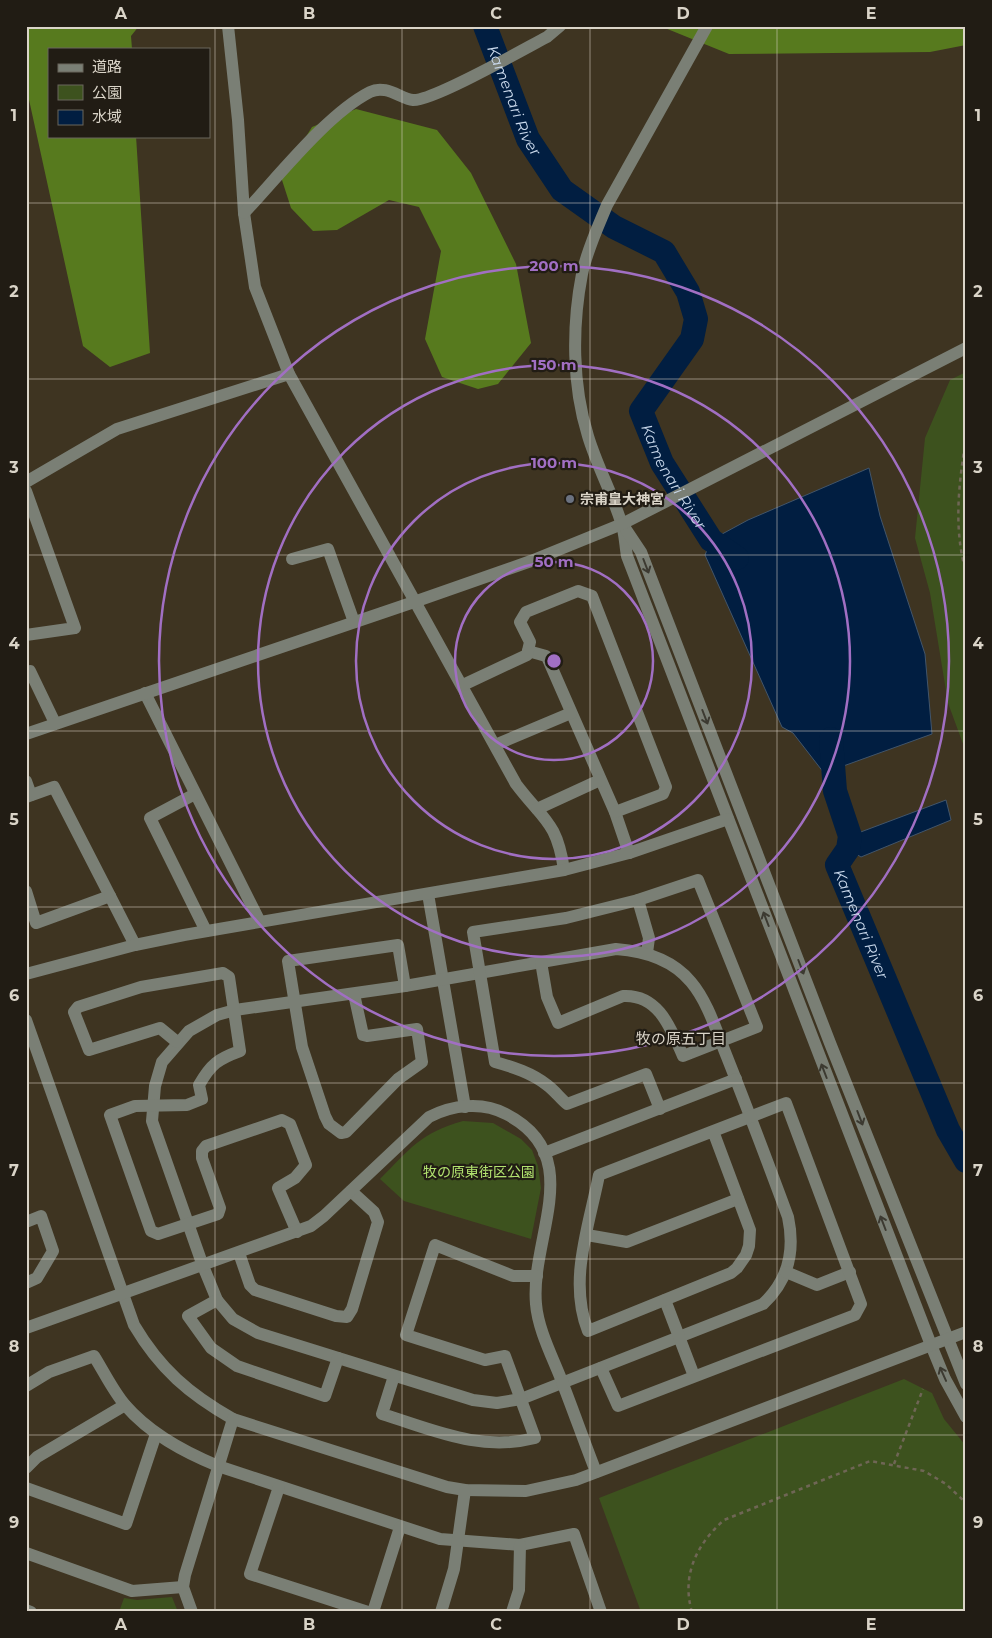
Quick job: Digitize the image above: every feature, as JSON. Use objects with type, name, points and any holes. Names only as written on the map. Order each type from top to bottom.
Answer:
[{"type":"street","points":[[228,26],[238,120],[244,212],[254,287],[289,374],[414,602],[516,784],[555,831],[561,850],[564,870]]},
{"type":"street","points":[[244,212],[324,128],[350,104],[372,91],[395,91],[413,100],[435,94],[547,37],[560,26]]},
{"type":"street","points":[[708,26],[607,205],[583,272],[576,313],[575,340],[579,398],[588,436],[622,524],[627,556],[930,1345],[945,1379],[966,1417]]},
{"type":"street","points":[[26,734],[531,561],[622,524],[966,348]]},
{"type":"street","points":[[26,482],[117,429],[289,374]]},
{"type":"street","points":[[26,491],[75,628],[26,635]]},
{"type":"street","points":[[622,524],[641,552],[966,1384]]},
{"type":"street","points":[[292,559],[328,550],[354,622]]},
{"type":"street","points":[[462,685],[524,658],[530,642],[520,622],[526,612],[578,591],[592,596],[666,787],[663,794],[615,812]]},
{"type":"street","points":[[528,651],[546,656],[548,659],[615,812],[629,853]]},
{"type":"street","points":[[26,672],[30,671],[55,723]]},
{"type":"street","points":[[145,693],[260,922]]},
{"type":"street","points":[[495,745],[571,713]]},
{"type":"street","points":[[537,809],[600,780]]},
{"type":"street","points":[[26,781],[29,796],[54,787],[135,945]]},
{"type":"street","points":[[196,794],[150,818],[206,931]]},
{"type":"street","points":[[26,974],[135,945],[206,931],[564,870],[629,853],[728,819]]},
{"type":"street","points":[[541,962],[547,996],[558,1022],[623,996],[633,996],[652,1005],[666,1019],[683,1056],[757,1027],[698,880],[638,900],[566,918],[473,932],[495,1062],[518,1069],[534,1077],[547,1085],[567,1104],[646,1074],[660,1109]]},
{"type":"street","points":[[26,891],[36,923],[110,896]]},
{"type":"street","points":[[428,894],[465,1107]]},
{"type":"street","points":[[638,900],[648,938],[646,954]]},
{"type":"street","points":[[354,994],[363,1035],[417,1029],[422,1062],[398,1078],[346,1132],[341,1134],[329,1124],[325,1116],[302,1048],[288,961],[398,945],[405,986]]},
{"type":"street","points":[[616,949],[646,954],[670,965],[691,982],[720,1040],[788,1217],[792,1244],[786,1272],[777,1289],[763,1304],[521,1399],[497,1403],[473,1400],[394,1376],[244,1327],[233,1319],[217,1300],[203,1266],[152,1121],[154,1086],[162,1062],[177,1042],[204,1021],[235,1010],[444,980],[616,949]]},
{"type":"street","points":[[177,1042],[160,1028],[89,1050],[74,1012],[78,1008],[141,987],[223,973],[229,977],[240,1051],[223,1057],[209,1067],[199,1085],[202,1100],[187,1105],[135,1106],[110,1115],[151,1231],[158,1234],[218,1214],[220,1208],[202,1158],[202,1151],[206,1146],[282,1120],[290,1124],[306,1165],[295,1178],[278,1188],[297,1232]]},
{"type":"street","points":[[27,1026],[134,1325],[148,1348],[164,1368],[209,1405],[233,1419],[447,1487],[507,1492],[541,1488],[576,1480],[966,1332]]},
{"type":"street","points":[[544,1153],[736,1080]]},
{"type":"street","points":[[601,1368],[618,1406],[855,1315],[861,1300],[786,1103],[750,1116],[599,1175],[579,1288],[582,1315],[588,1331],[730,1273],[742,1262],[750,1238],[748,1223],[713,1131]]},
{"type":"street","points":[[26,1328],[297,1232],[324,1216],[422,1122],[440,1111],[465,1107],[491,1108],[512,1117],[532,1132],[549,1165],[552,1189],[537,1276],[536,1304],[545,1339],[596,1472]]},
{"type":"street","points":[[239,1253],[250,1285],[255,1290],[336,1316],[347,1317],[352,1308],[378,1222],[374,1212],[352,1191]]},
{"type":"street","points":[[587,1235],[627,1242],[738,1199]]},
{"type":"street","points":[[26,1222],[41,1216],[53,1251],[37,1278],[26,1283]]},
{"type":"street","points":[[394,1376],[382,1414],[470,1442],[503,1444],[535,1438],[505,1356],[485,1360],[406,1335],[435,1245],[513,1276],[537,1276]]},
{"type":"street","points":[[786,1272],[817,1285],[850,1272]]},
{"type":"street","points":[[217,1300],[188,1316],[211,1348],[237,1366],[325,1396],[338,1358]]},
{"type":"street","points":[[665,1300],[694,1376]]},
{"type":"street","points":[[26,1386],[49,1372],[94,1356],[125,1405],[156,1434],[189,1454],[218,1466],[440,1539],[520,1545],[574,1534],[601,1612]]},
{"type":"street","points":[[26,1468],[37,1457],[125,1405]]},
{"type":"street","points":[[192,1612],[183,1587],[233,1419]]},
{"type":"street","points":[[26,1488],[126,1524],[156,1434]]},
{"type":"street","points":[[279,1487],[250,1574],[368,1612]]},
{"type":"street","points":[[441,1612],[454,1569],[465,1490]]},
{"type":"street","points":[[373,1612],[400,1527]]},
{"type":"street","points":[[512,1612],[518,1590],[520,1545]]},
{"type":"street","points":[[26,1553],[132,1591],[183,1587]]},
{"type":"street","points":[[26,1610],[31,1612]]},
{"type":"path","points":[[966,438],[959,497],[959,550],[966,572]]},
{"type":"path","points":[[894,1464],[923,1389]]},
{"type":"path","points":[[692,1612],[688,1598],[690,1569],[698,1550],[712,1531],[724,1520],[870,1461],[924,1471],[946,1484],[966,1503]]},
{"type":"green space","points":[[26,26],[139,26],[131,36],[132,48],[48,48],[48,138],[136,138],[150,353],[110,367],[83,346],[26,86]]},
{"type":"green space","points":[[660,26],[966,26],[966,45],[930,52],[729,54]]},
{"type":"green space","points":[[356,109],[437,130],[471,173],[516,264],[531,343],[498,384],[478,389],[442,377],[425,339],[441,251],[419,207],[389,200],[337,230],[313,231],[291,208],[281,177],[312,127]]},
{"type":"green space","points":[[966,372],[966,752],[948,703],[930,593],[915,538],[925,438],[950,380]]},
{"type":"green space","name":"牧の原東街区公園","points":[[463,1121],[493,1123],[521,1139],[532,1150],[538,1166],[541,1188],[531,1239],[404,1201],[380,1179],[417,1143],[436,1131]]},
{"type":"green space","points":[[904,1379],[932,1393],[944,1419],[966,1446],[966,1612],[641,1612],[599,1498]]},
{"type":"green space","points":[[172,1597],[178,1612],[119,1612],[124,1598],[137,1600]]},
{"type":"water","points":[[869,468],[880,516],[925,654],[932,734],[824,773],[793,733],[782,727],[705,555],[711,540],[748,520]]},
{"type":"water","points":[[946,800],[951,820],[861,857],[848,849],[850,836]]},
{"type":"waterway","name":"Kamenari River","points":[[485,26],[528,139],[562,190],[614,227],[664,252],[688,292],[696,319],[692,339],[641,411],[662,463],[711,540],[737,558]]},
{"type":"waterway","name":"Kamenari River","points":[[831,739],[835,791],[850,836],[848,849],[837,865],[948,1130],[966,1161]]},
{"type":"place","name":"宗甫皇大神宮","points":[[570,499]]},
{"type":"district","name":"牧の原五丁目","points":[[681,1038]]}]
